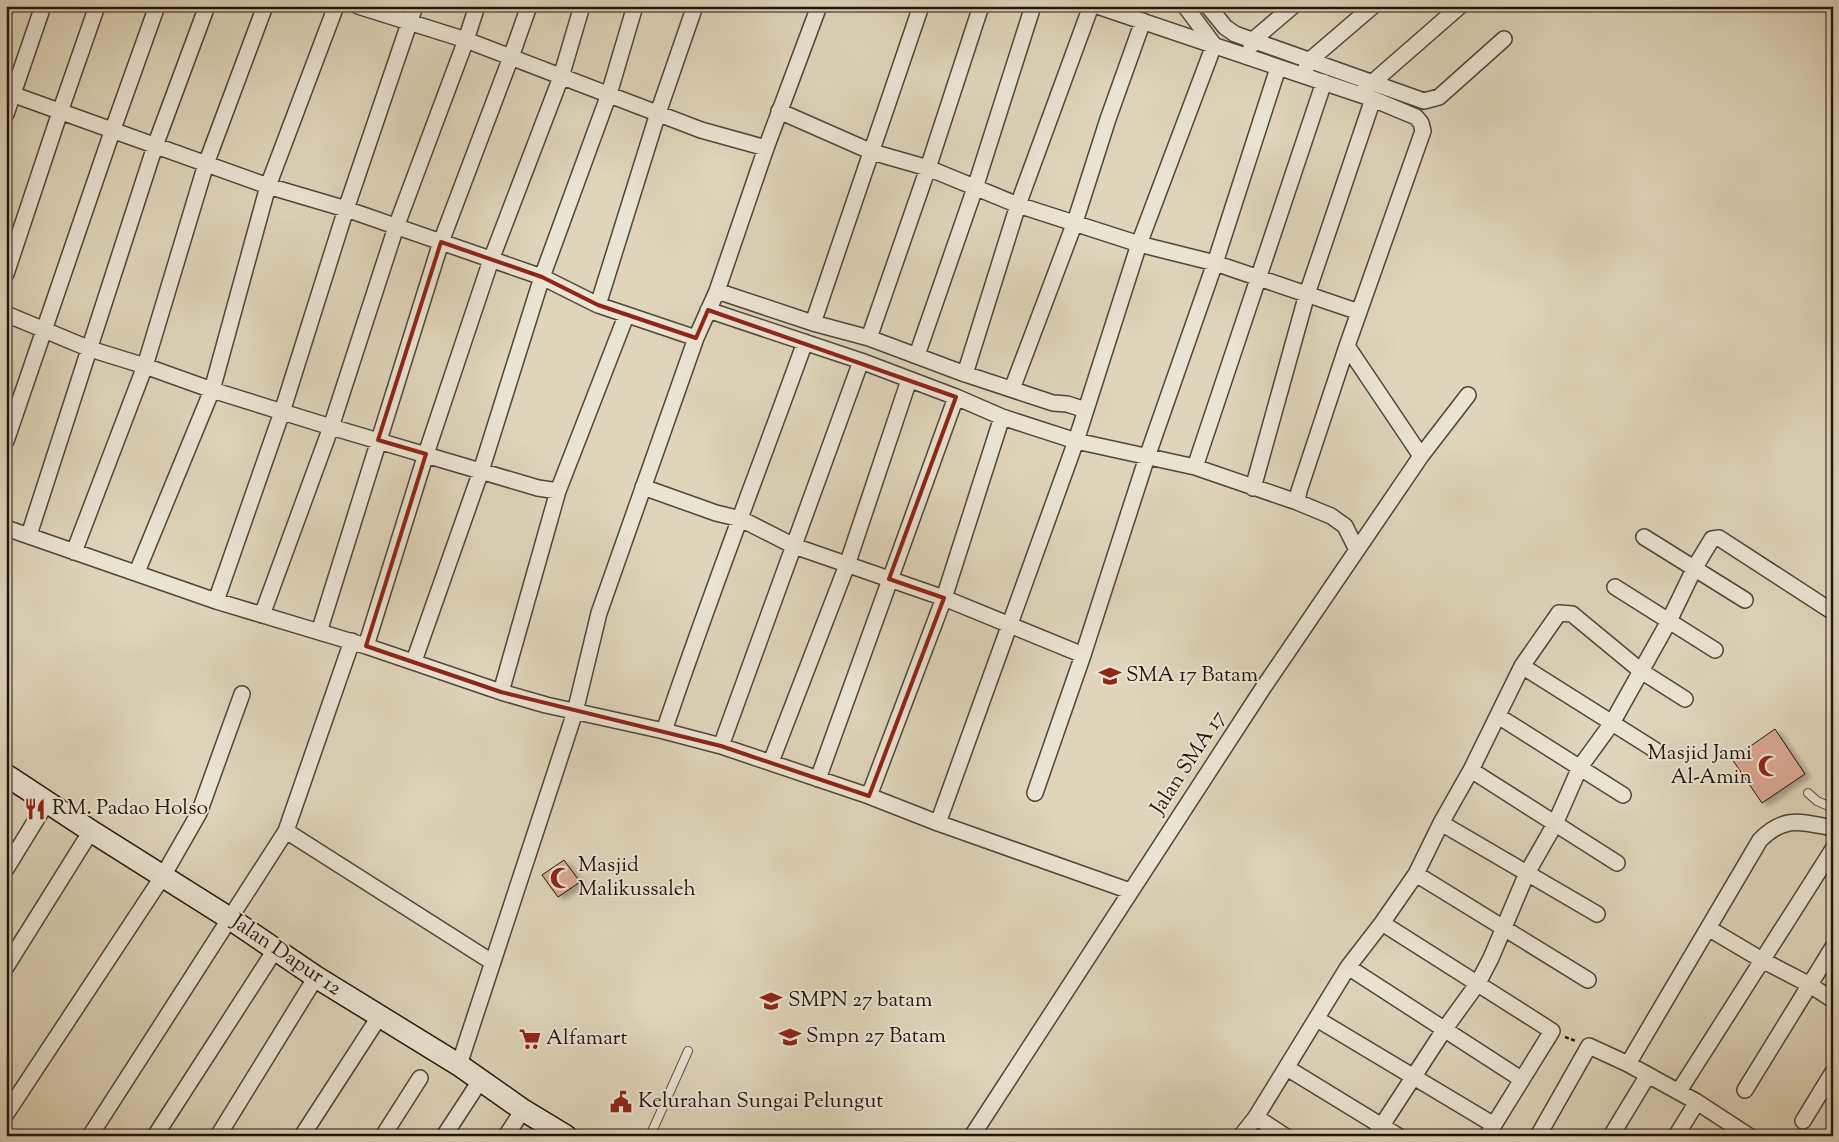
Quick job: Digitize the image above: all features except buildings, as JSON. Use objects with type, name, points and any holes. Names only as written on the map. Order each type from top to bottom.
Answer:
[{"type":"street","points":[[6,114],[10,94],[43,6]]},
{"type":"street","points":[[6,274],[97,6]]},
{"type":"street","points":[[6,441],[157,6]]},
{"type":"street","points":[[29,535],[155,146],[207,6]]},
{"type":"street","points":[[74,552],[145,366],[206,164],[265,6]]},
{"type":"street","points":[[137,572],[212,390],[268,186],[336,6]]},
{"type":"street","points":[[358,6],[466,40],[701,130],[766,148]]},
{"type":"street","points":[[216,601],[282,412],[346,209],[415,6]]},
{"type":"street","points":[[262,615],[331,427],[396,227],[477,6]]},
{"type":"street","points":[[319,632],[441,242],[529,6]]},
{"type":"street","points":[[90,1136],[286,830],[359,643],[492,260],[561,77],[582,6]]},
{"type":"street","points":[[414,661],[480,471],[542,277],[609,94],[635,6]]},
{"type":"street","points":[[598,305],[658,113],[695,6]]},
{"type":"street","points":[[459,1065],[575,712],[599,613],[696,338],[717,291],[766,148],[819,6]]},
{"type":"street","points":[[813,323],[921,6]]},
{"type":"street","points":[[869,338],[928,168],[981,6]]},
{"type":"street","points":[[917,355],[975,188],[1033,6]]},
{"type":"street","points":[[965,374],[1018,205],[1091,6]]},
{"type":"street","points":[[1097,6],[1366,97],[1416,117],[1421,123],[1423,130],[1347,346],[1297,502]]},
{"type":"street","points":[[1185,6],[1214,45]]},
{"type":"street","points":[[1246,57],[1253,40],[1293,6]]},
{"type":"street","points":[[1302,76],[1310,60],[1372,6]]},
{"type":"street","points":[[1252,488],[1307,294],[1371,82],[1460,6]]},
{"type":"street","points":[[1210,7],[1225,27],[1235,34],[1424,101],[1432,100],[1439,96],[1504,39]]},
{"type":"street","points":[[1012,389],[1075,222],[1108,119],[1143,21]]},
{"type":"street","points":[[938,823],[1076,441],[1139,244],[1214,45]]},
{"type":"street","points":[[1035,793],[1083,655],[1147,457],[1215,263],[1278,68]]},
{"type":"street","points":[[1195,467],[1324,82]]},
{"type":"street","points":[[10,94],[113,129],[268,186],[346,209],[542,277],[598,305],[696,338]]},
{"type":"street","points":[[780,111],[872,152],[928,168],[1018,205],[1139,244],[1215,263],[1359,312]]},
{"type":"street","points":[[717,291],[813,323],[869,338],[965,374],[1054,403],[1067,404],[1086,410]]},
{"type":"street","points":[[708,310],[861,362],[956,397],[1002,418],[1076,441],[1195,467],[1297,502],[1331,516],[1345,526],[1357,550]]},
{"type":"street","points":[[6,314],[90,349],[212,390],[538,488],[558,491]]},
{"type":"street","points":[[501,692],[558,491],[626,316]]},
{"type":"street","points":[[664,731],[692,647],[805,342]]},
{"type":"street","points":[[1347,346],[1421,456]]},
{"type":"street","points":[[721,746],[861,362]]},
{"type":"street","points":[[771,762],[847,565],[910,380]]},
{"type":"street","name":"Jalan SMA 17","points":[[972,1136],[1263,688],[1421,456],[1468,395]]},
{"type":"street","points":[[818,779],[956,397]]},
{"type":"street","points":[[870,796],[944,598],[1002,418]]},
{"type":"street","points":[[643,487],[716,513],[741,519],[794,546],[944,598],[1083,655]]},
{"type":"street","points":[[6,528],[216,601],[359,643],[501,692],[575,712],[664,731],[771,762],[870,796],[938,823],[1130,892]]},
{"type":"street","points":[[1644,537],[1746,600]]},
{"type":"street","points":[[1379,1131],[1444,1030],[1478,983],[1491,958],[1502,928],[1527,873],[1555,824],[1580,767],[1612,723],[1669,621],[1695,567],[1712,539],[1719,538],[1833,612]]},
{"type":"street","points":[[1616,587],[1715,650]]},
{"type":"street","points":[[1241,1136],[1256,1117],[1348,967],[1382,924],[1416,874],[1441,822],[1471,770],[1522,666],[1559,613],[1572,614],[1642,671],[1685,699]]},
{"type":"street","points":[[1522,666],[1656,750]]},
{"type":"street","points":[[6,1114],[163,876],[199,814],[242,694]]},
{"type":"street","points":[[1498,716],[1623,794]]},
{"type":"street","points":[[1471,770],[1617,863]]},
{"type":"street","name":"Jalan Dapur 12","points":[[6,775],[229,918],[316,978],[459,1065],[523,1110],[566,1136]]},
{"type":"street","points":[[6,869],[47,802]]},
{"type":"street","points":[[1628,1064],[1760,840],[1768,832],[1787,822],[1796,821],[1833,828]]},
{"type":"street","points":[[1441,822],[1597,914]]},
{"type":"street","points":[[286,830],[492,962]]},
{"type":"street","points":[[6,967],[91,831]]},
{"type":"street","points":[[1678,1091],[1833,849]]},
{"type":"street","points":[[1416,874],[1588,980]]},
{"type":"street","points":[[1317,1019],[1414,1076],[1490,1130],[1552,1031],[1382,924]]},
{"type":"street","points":[[1708,928],[1762,960],[1810,985],[1833,1000]]},
{"type":"street","points":[[1746,1090],[1833,947]]},
{"type":"street","points":[[155,1136],[275,950]]},
{"type":"street","points":[[1348,967],[1522,1079]]},
{"type":"street","points":[[218,1136],[316,978]]},
{"type":"street","points":[[302,1136],[379,1016]]},
{"type":"street","points":[[1538,1136],[1590,1046],[1678,1091],[1746,1135]]},
{"type":"street","points":[[1286,1068],[1379,1131],[1398,1136]]},
{"type":"street","points":[[1803,1121],[1833,1072]]},
{"type":"street","points":[[1611,1136],[1648,1074]]},
{"type":"street","points":[[383,1136],[420,1078]]},
{"type":"street","points":[[444,1136],[480,1081]]},
{"type":"street","points":[[1676,1136],[1697,1102]]},
{"type":"street","points":[[506,1136],[523,1110]]},
{"type":"street","points":[[1256,1117],[1285,1136]]},
{"type":"lane","points":[[1808,793],[1817,801],[1833,808]]},
{"type":"lane","points":[[650,1136],[688,1051]]},
{"type":"path","points":[[1552,1031],[1590,1046]]},
{"type":"highlighted area","points":[[441,242],[542,277],[598,305],[696,338],[708,310],[956,397],[889,579],[944,598],[869,796],[721,746],[501,692],[366,646],[426,454],[378,440]]},
{"type":"place","name":"SMA 17 Batam","points":[[1110,676]]},
{"type":"place","name":"Masjid Jami Al-Amin","points":[[1769,766]]},
{"type":"place","name":"RM. Padao Holso","points":[[35,809]]},
{"type":"place","name":"Masjid Malikussaleh","points":[[561,878]]},
{"type":"place","name":"SMPN 27 batam","points":[[771,1001]]},
{"type":"place","name":"Smpn 27 Batam","points":[[790,1037]]},
{"type":"place","name":"Alfamart","points":[[530,1039]]},
{"type":"place","name":"Kelurahan Sungai Pelungut","points":[[621,1102]]}]
